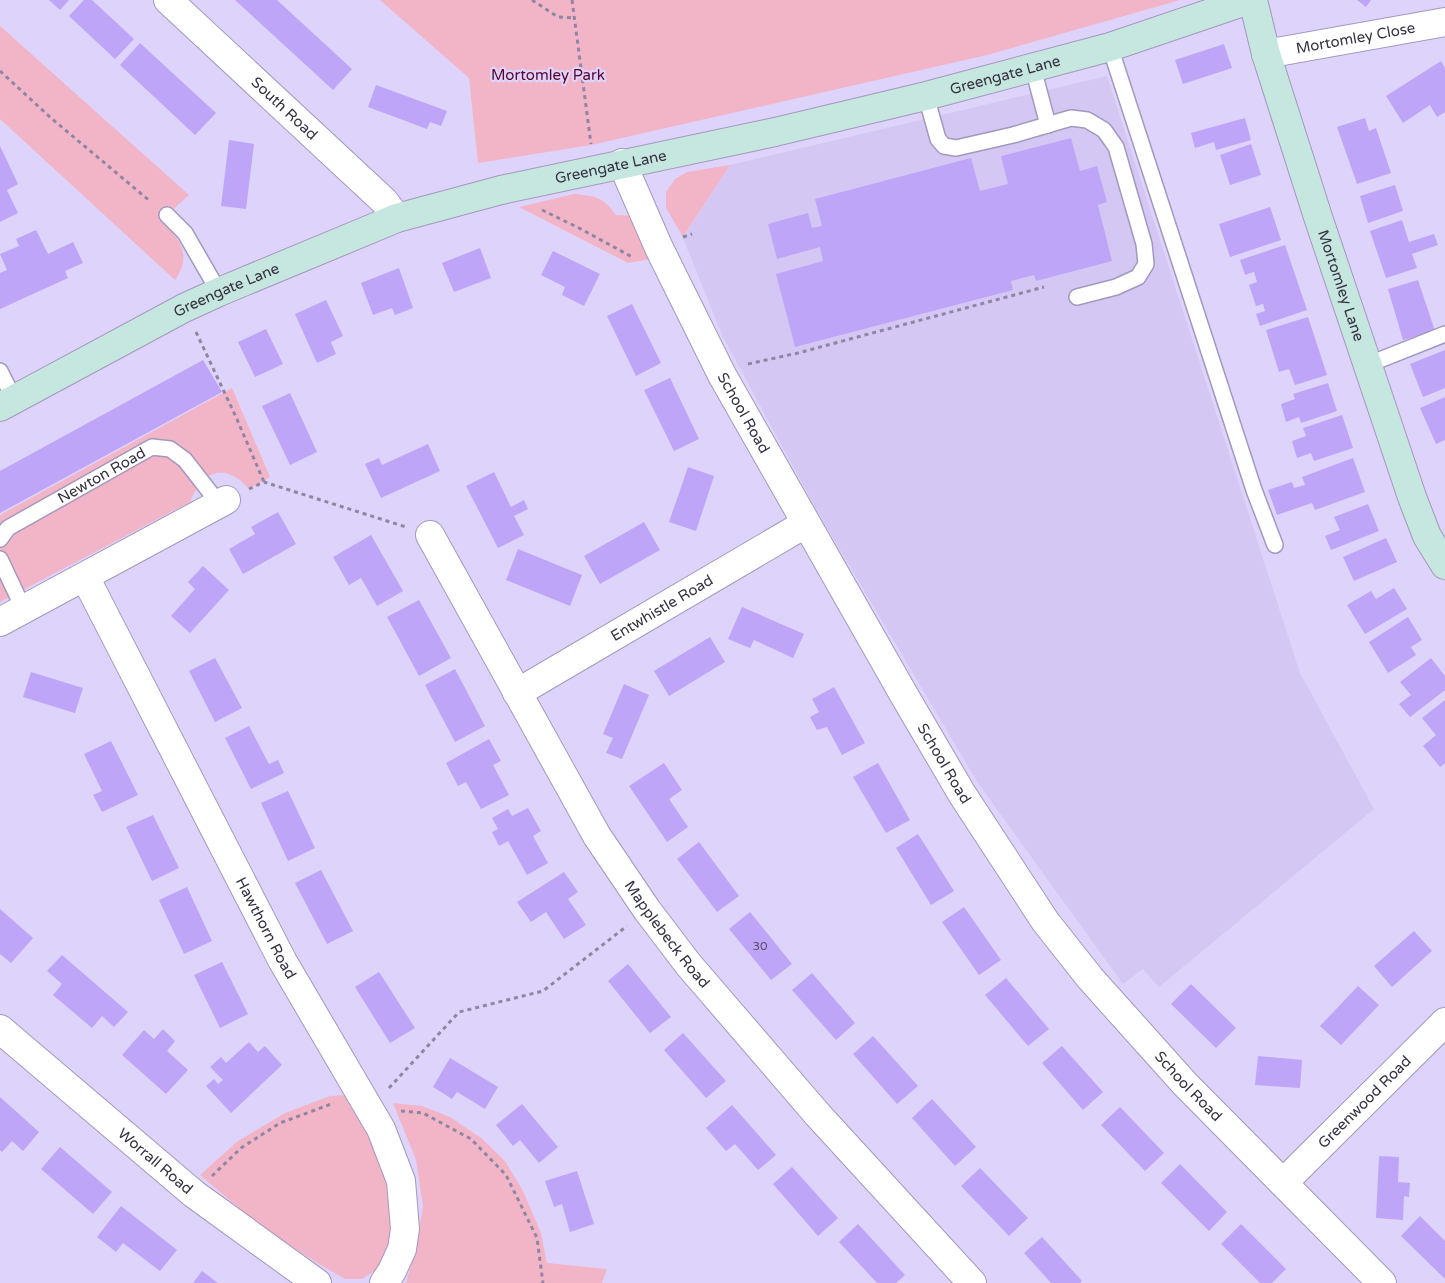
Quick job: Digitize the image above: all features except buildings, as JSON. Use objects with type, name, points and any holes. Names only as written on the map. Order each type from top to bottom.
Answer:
[{"type":"street","name":"South Road","points":[[168,0],[384,201],[397,218]]},
{"type":"street","name":"Greengate Lane","points":[[7,403],[184,308],[397,218],[501,190],[775,132],[926,96],[1110,47],[1249,0]]},
{"type":"street","name":"Mortomley Lane","points":[[1253,0],[1266,54],[1367,365],[1427,536],[1445,565]]},
{"type":"street","name":"Mortomley Close","points":[[1266,54],[1445,22]]},
{"type":"street","name":"School Road","points":[[609,166],[659,248],[722,375],[805,524],[962,794],[1045,921],[1090,978],[1185,1084],[1382,1283]]},
{"type":"street","points":[[0,622],[223,503]]},
{"type":"street","name":"Entwhistle Road","points":[[517,693],[805,524]]},
{"type":"street","name":"Mapplebeck Road","points":[[430,535],[597,836],[647,910],[694,971],[818,1116],[972,1283]]},
{"type":"street","name":"Hawthorn Road","points":[[85,577],[282,960],[370,1109],[392,1154],[401,1180],[405,1228],[402,1249],[384,1283]]},
{"type":"street","name":"Greenwood Road","points":[[1283,1183],[1445,1022]]},
{"type":"street","name":"Worrall Road","points":[[0,1029],[194,1194],[317,1283]]},
{"type":"lane","points":[[1110,47],[1254,490],[1276,545]]},
{"type":"lane","points":[[1033,68],[1048,124]]},
{"type":"lane","points":[[926,96],[938,139],[944,146],[956,148],[1071,118],[1087,120],[1104,130],[1116,147],[1144,244],[1146,264],[1138,277],[1116,287],[1078,297]]},
{"type":"lane","points":[[167,215],[185,233],[219,292]]},
{"type":"lane","points":[[1367,365],[1445,334]]},
{"type":"lane","points":[[0,371],[7,403]]},
{"type":"lane","name":"Newton Road","points":[[0,539],[8,528],[152,447],[170,449],[186,460],[223,503]]},
{"type":"lane","points":[[0,559],[24,610]]},
{"type":"path","points":[[532,0],[558,17],[574,18]]},
{"type":"path","points":[[572,0],[574,18],[609,166]]},
{"type":"path","points":[[0,71],[51,118],[167,215]]},
{"type":"path","points":[[501,190],[579,228],[638,261],[659,248]]},
{"type":"path","points":[[722,375],[740,366],[798,353],[1044,287]]},
{"type":"path","points":[[184,308],[236,417],[264,482]]},
{"type":"path","points":[[223,503],[264,482],[430,535]]},
{"type":"path","points":[[370,1109],[459,1012],[543,991],[647,910]]},
{"type":"shaded area","points":[[1107,76],[1300,673],[1374,809],[1159,987],[1143,969],[1123,984],[978,783],[817,511],[722,335],[683,238],[730,165]]},
{"type":"green space","name":"Mortomley Park","points":[[380,0],[1180,0],[987,55],[591,145],[478,163],[469,78]]},
{"type":"green space","points":[[0,26],[189,195],[161,220],[182,247],[183,262],[175,280],[0,119]]},
{"type":"green space","points":[[730,165],[683,237],[666,208],[666,192],[675,179],[687,172]]},
{"type":"green space","points":[[574,194],[598,198],[607,204],[616,215],[638,216],[656,258],[628,263],[519,207]]},
{"type":"green space","points":[[232,388],[270,477],[249,489],[240,480],[231,475],[215,473],[201,483],[190,502],[0,602],[0,515]]},
{"type":"green space","points":[[346,1095],[373,1137],[386,1170],[393,1212],[388,1251],[377,1269],[362,1279],[345,1279],[319,1264],[260,1226],[200,1175],[238,1141],[285,1113],[330,1096]]},
{"type":"green space","points":[[393,1103],[422,1106],[450,1117],[481,1138],[505,1161],[523,1191],[541,1233],[547,1263],[607,1269],[602,1283],[406,1283],[414,1255],[423,1207],[416,1160]]}]
